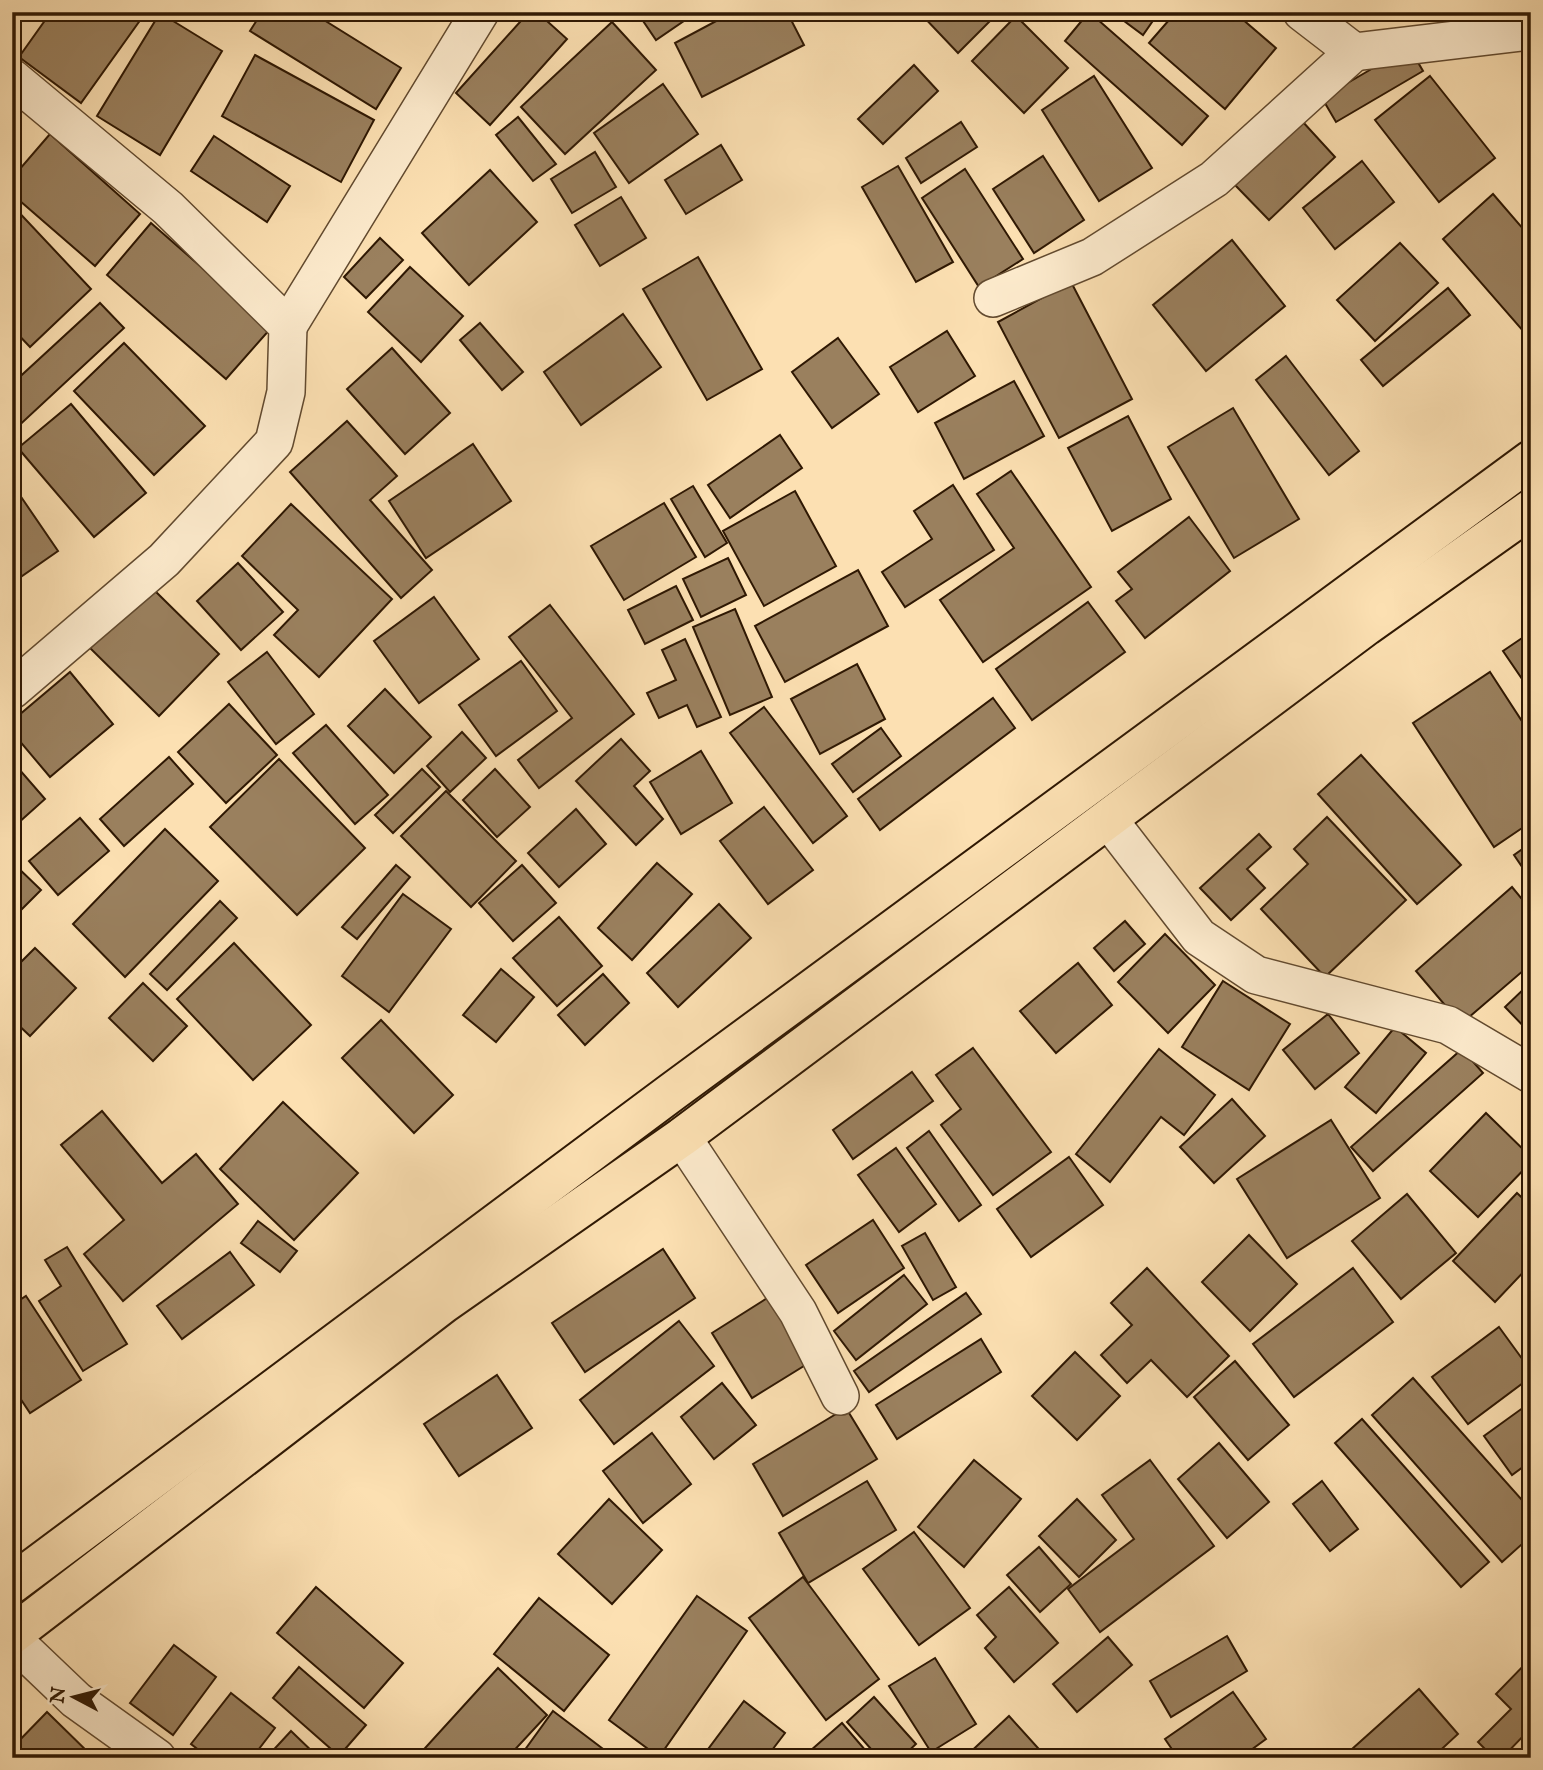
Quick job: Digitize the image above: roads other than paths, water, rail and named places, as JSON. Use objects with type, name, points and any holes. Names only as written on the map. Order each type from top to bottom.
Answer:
[{"type":"main road","points":[[12,1584],[683,1083],[1531,460]]},
{"type":"main road","points":[[12,1637],[443,1304],[682,1137],[1355,634],[1531,509]]},
{"type":"street","points":[[12,690],[163,560],[274,442],[286,392],[288,326],[480,12]]},
{"type":"street","points":[[1302,12],[1354,52]]},
{"type":"street","points":[[993,298],[1092,257],[1214,179],[1354,52],[1522,32],[1531,21]]},
{"type":"street","points":[[12,78],[168,208],[288,326]]},
{"type":"street","points":[[1108,818],[1199,937],[1256,975],[1447,1025],[1531,1074]]},
{"type":"street","points":[[682,1137],[798,1312],[840,1396]]},
{"type":"street","points":[[12,1637],[76,1700],[157,1758]]}]
